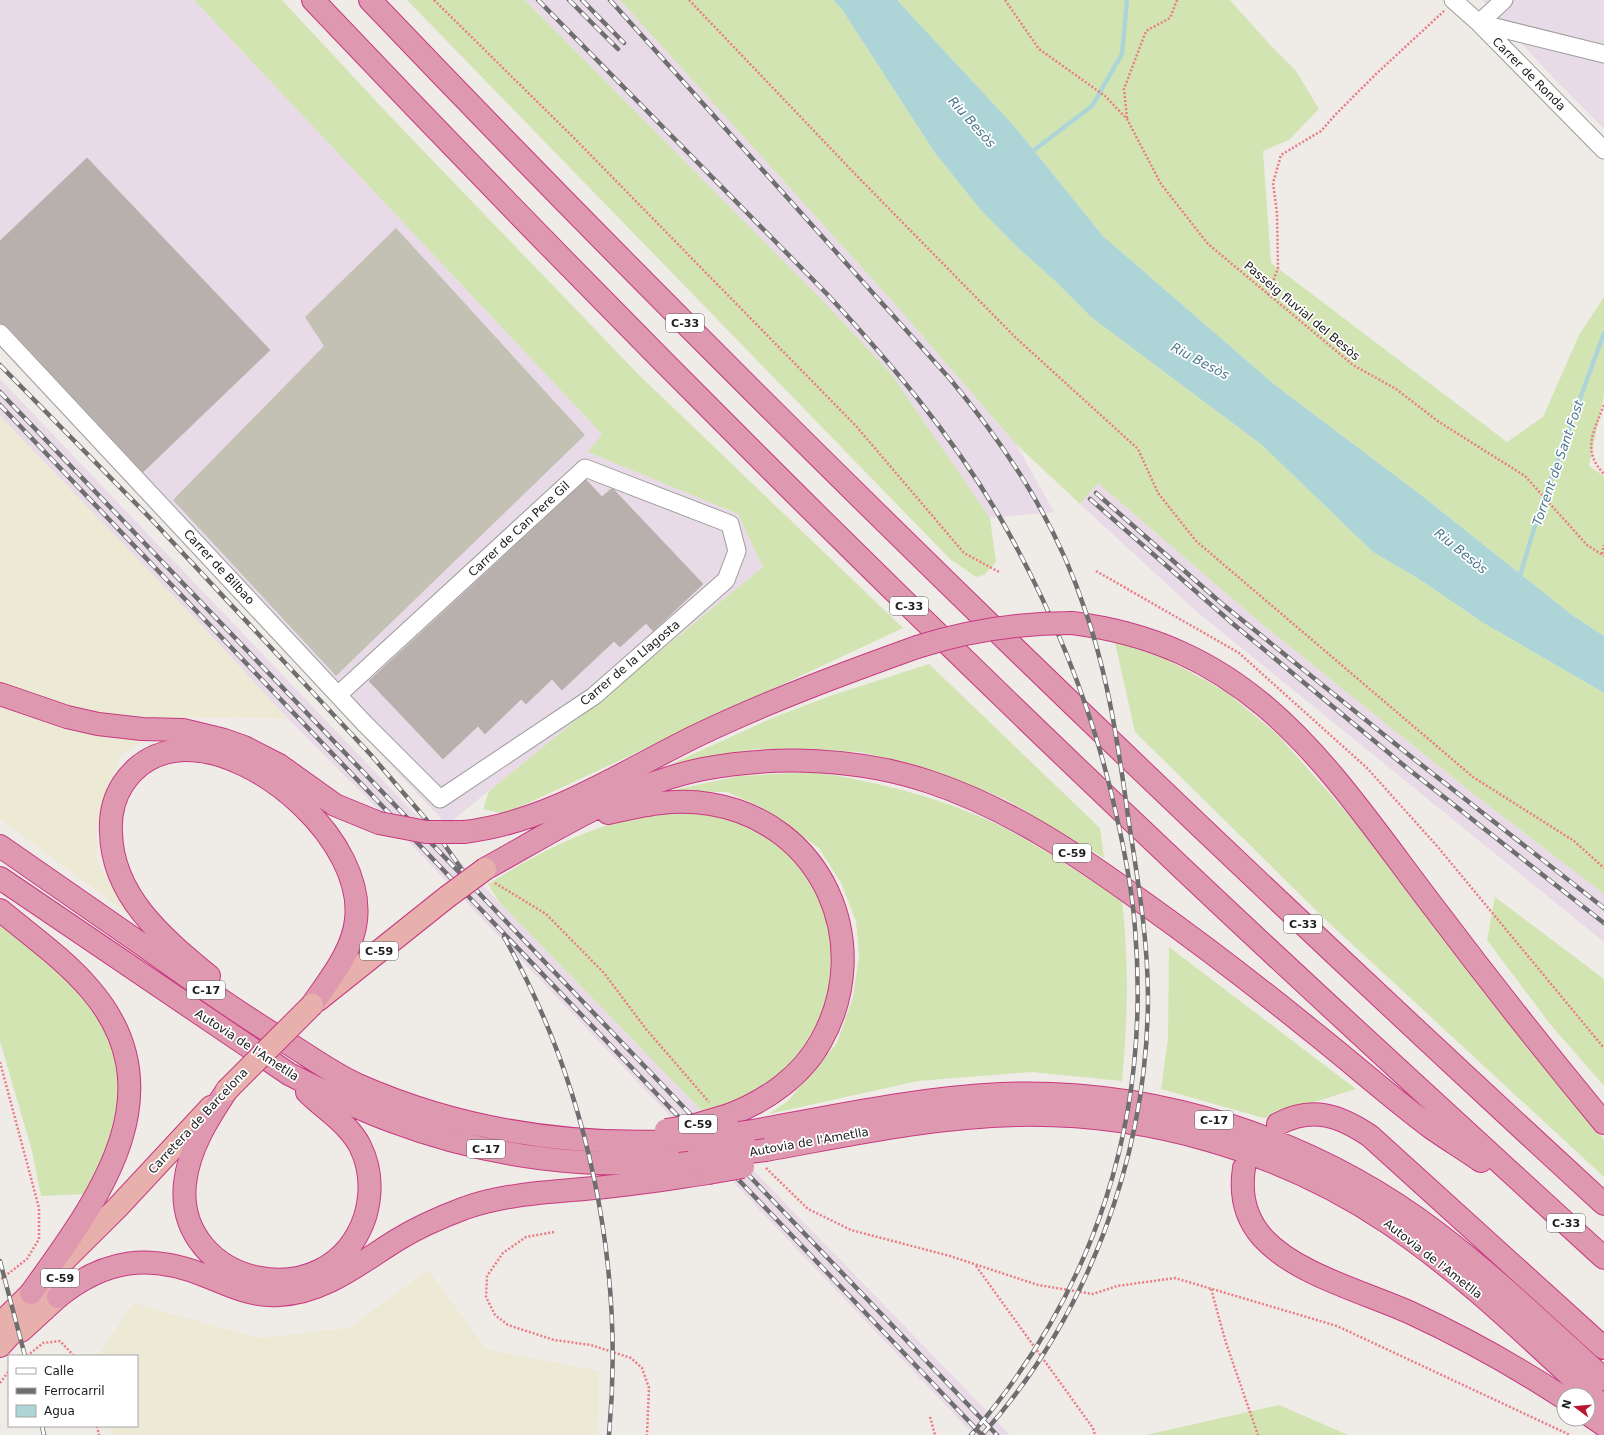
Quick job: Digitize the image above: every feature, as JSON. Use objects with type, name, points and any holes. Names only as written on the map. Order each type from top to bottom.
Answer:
[{"type":"highway","name":"C-33","points":[[313,0],[524,221],[861,559],[1258,940],[1366,1041],[1604,1258]]},
{"type":"highway","name":"C-33","points":[[370,0],[640,279],[925,563],[1209,836],[1604,1204]]},
{"type":"highway","name":"C-59","points":[[487,874],[581,794],[758,707],[916,647],[970,632],[1007,626],[1072,622],[1098,626],[1151,640],[1178,650],[1227,676],[1269,709],[1295,734],[1346,792],[1464,948],[1604,1123]]},
{"type":"highway","points":[[0,694],[67,718],[92,723],[142,729],[183,730],[224,740],[244,747],[279,765],[334,805],[379,823],[426,832],[464,832],[513,823],[581,794]]},
{"type":"highway","points":[[244,1017],[230,994],[179,951],[142,914],[130,896],[114,860],[111,822],[114,804],[119,790],[133,770],[142,762],[162,753],[185,750],[199,751],[228,759],[259,773],[292,795],[330,838],[339,852],[356,895],[356,920],[349,945],[312,1005]]},
{"type":"highway","name":"C-59","points":[[487,874],[540,839],[625,794],[678,776],[723,766],[774,762],[845,764],[896,773],[933,783],[997,809],[1058,844],[1107,876],[1240,974],[1433,1128],[1528,1189]]},
{"type":"highway","name":"C-59","points":[[540,839],[607,814],[642,805],[695,802],[724,807],[763,822],[790,841],[815,869],[835,908],[843,938],[843,972],[841,988],[832,1019],[821,1042],[798,1071],[782,1086],[746,1108],[720,1110],[692,1126],[672,1135],[594,1141]]},
{"type":"highway","name":"C-17","points":[[0,846],[244,1017],[356,1084],[425,1111],[453,1120],[514,1133],[594,1141]]},
{"type":"highway","name":"Carretera de Barcelona","points":[[0,1324],[117,1208],[227,1090],[312,1005],[447,897],[487,874]]},
{"type":"highway","name":"Autovia de l'Ametlla","points":[[0,878],[290,1074],[346,1102],[396,1123],[446,1139],[501,1152],[556,1160],[607,1163],[666,1163],[702,1166],[767,1159],[862,1132],[964,1118],[1045,1115],[1113,1120],[1149,1126],[1192,1136],[1240,1150],[1287,1169],[1330,1189],[1386,1221],[1470,1286],[1604,1407]]},
{"type":"highway","points":[[0,910],[89,987],[102,1003],[121,1036],[130,1072],[129,1108],[125,1129],[110,1170],[80,1226],[31,1293]]},
{"type":"highway","points":[[227,1090],[200,1134],[188,1168],[185,1200],[187,1214],[192,1227],[208,1250],[233,1270],[261,1279],[289,1280],[304,1277],[330,1264],[354,1240],[368,1207],[369,1176],[366,1160],[352,1134],[290,1074]]},
{"type":"highway","name":"C-17","points":[[672,1135],[747,1132],[937,1100],[1002,1094],[1094,1097],[1154,1105],[1205,1117],[1252,1132],[1307,1155],[1365,1184],[1402,1208],[1468,1257],[1604,1379]]},
{"type":"highway","points":[[1278,1124],[1289,1118],[1301,1115],[1325,1115],[1348,1122],[1364,1132],[1604,1348]]},
{"type":"highway","points":[[0,1348],[58,1297],[83,1278],[96,1272],[127,1263],[162,1263],[191,1270],[228,1286],[260,1295],[278,1296],[296,1293],[331,1281],[414,1230],[446,1215],[473,1206],[529,1193],[606,1187],[702,1166]]},
{"type":"highway","points":[[1244,1168],[1242,1193],[1250,1218],[1255,1228],[1264,1239],[1286,1257],[1321,1276],[1403,1309],[1450,1332],[1556,1393]]},
{"type":"highway","name":"Carretera de Barcelona","points":[[0,1348],[41,1301],[117,1208]]},
{"type":"street","points":[[1479,23],[1504,0]]},
{"type":"street","name":"Carrer de Ronda","points":[[1454,1],[1479,23],[1604,150]]},
{"type":"street","points":[[1479,23],[1604,54]]},
{"type":"street","name":"Carrer de Bilbao","points":[[0,333],[338,695],[440,799]]},
{"type":"street","name":"Carrer de Can Pere Gil","points":[[338,695],[585,468],[730,524]]},
{"type":"street","name":"Carrer de la Llagosta","points":[[440,799],[594,696],[726,580],[737,551],[730,524]]},
{"type":"path","points":[[434,0],[572,137],[856,426],[964,553],[999,572]]},
{"type":"path","points":[[689,0],[857,176],[1015,337],[1138,449],[1158,493],[1196,541],[1473,776],[1574,841],[1604,868]]},
{"type":"path","name":"Passeig fluvial del Besòs","points":[[1005,0],[1039,49],[1094,87],[1127,119],[1161,184],[1208,244],[1353,366],[1396,389],[1439,422],[1525,476],[1587,545],[1603,555]]},
{"type":"path","points":[[1127,119],[1124,89],[1146,31],[1170,18],[1178,0]]},
{"type":"path","points":[[1268,295],[1278,268],[1277,213],[1273,183],[1281,155],[1321,131],[1334,115],[1430,22],[1454,1]]},
{"type":"path","points":[[1604,405],[1593,434],[1590,448],[1593,460],[1604,474]]},
{"type":"path","points":[[1603,555],[1604,545]]},
{"type":"path","points":[[487,874],[546,914],[604,973],[646,1029],[720,1110]]},
{"type":"path","points":[[0,1062],[39,1208],[38,1240],[27,1259],[0,1280]]},
{"type":"path","points":[[767,1159],[808,1209],[851,1230],[950,1256],[976,1266],[1038,1285],[1093,1294],[1117,1286],[1175,1278],[1337,1326],[1570,1435]]},
{"type":"path","points":[[554,1232],[526,1236],[503,1253],[487,1276],[486,1296],[495,1315],[508,1325],[554,1340],[591,1345],[631,1358],[642,1368],[649,1388],[647,1435]]},
{"type":"path","points":[[976,1266],[1093,1428],[1095,1435]]},
{"type":"path","points":[[1211,1289],[1226,1343],[1258,1435]]},
{"type":"path","points":[[28,1355],[43,1343],[60,1341],[73,1355]]},
{"type":"path","points":[[0,1383],[8,1372]]},
{"type":"path","points":[[930,1418],[935,1435]]},
{"type":"shaded area","points":[[0,0],[194,0],[602,434],[589,452],[738,514],[763,567],[447,825],[0,348]]},
{"type":"shaded area","points":[[525,0],[620,0],[894,303],[1016,444],[1054,512],[990,518],[892,375],[828,306]]},
{"type":"shaded area","points":[[1482,0],[1604,0],[1604,129],[1546,70]]},
{"type":"shaded area","points":[[396,228],[585,435],[336,676],[173,500],[324,346],[305,317]]},
{"type":"shaded area","points":[[0,379],[500,903],[702,1111],[758,1175],[1010,1435],[974,1435],[367,798],[288,719],[203,627],[0,416]]},
{"type":"shaded area","points":[[0,416],[203,627],[288,719],[237,717],[179,718],[121,755],[97,827],[97,860],[127,913],[0,819]]},
{"type":"shaded area","points":[[1098,483],[1263,625],[1471,792],[1604,894],[1604,942],[1196,611],[1080,504]]},
{"type":"shaded area","points":[[428,1270],[486,1349],[599,1371],[598,1435],[111,1435],[110,1427],[138,1427],[138,1355],[99,1355],[133,1303],[259,1338],[349,1328]]},
{"type":"green space","points":[[194,0],[282,0],[388,114],[638,374],[903,628],[505,814],[483,809],[489,791],[763,567],[738,514],[588,452],[602,434]]},
{"type":"green space","points":[[407,0],[525,0],[828,306],[892,375],[990,518],[996,562],[984,575],[976,577],[950,559]]},
{"type":"green space","points":[[620,0],[833,0],[841,8],[935,153],[979,208],[1017,247],[1054,280],[1091,317],[1262,445],[1373,552],[1419,579],[1482,622],[1604,693],[1604,894],[1471,792],[1263,625],[1098,483],[1080,504],[1016,444],[894,303]]},
{"type":"green space","points":[[897,0],[1230,0],[1296,71],[1319,109],[1289,140],[1263,151],[1271,263],[1507,442],[1543,417],[1579,335],[1604,297],[1604,396],[1589,466],[1604,476],[1604,636],[1572,615],[1421,495],[1275,385],[1103,236],[1015,127]]},
{"type":"green space","points":[[1114,638],[1168,660],[1225,691],[1277,734],[1362,830],[1512,1026],[1604,1139],[1604,1177],[1326,920],[1135,732]]},
{"type":"green space","points":[[929,664],[1100,828],[1104,858],[1005,799],[923,768],[861,752],[756,749],[654,772],[772,718],[830,696]]},
{"type":"green space","points":[[813,772],[902,790],[967,811],[1023,838],[1122,900],[1126,946],[1127,990],[1126,1035],[1122,1081],[1031,1072],[918,1081],[769,1114],[788,1101],[837,1043],[853,997],[859,955],[856,921],[841,883],[819,848],[763,808],[727,792],[664,792],[739,776]]},
{"type":"green space","points":[[690,812],[738,822],[778,846],[804,874],[821,906],[830,942],[831,979],[823,1014],[805,1048],[778,1076],[769,1083],[751,1094],[732,1102],[702,1111],[500,903],[488,884],[537,855],[590,831],[642,816]]},
{"type":"green space","points":[[1495,897],[1604,979],[1604,1086],[1550,1024],[1487,940]]},
{"type":"green space","points":[[0,925],[72,984],[81,994],[106,1032],[118,1064],[121,1091],[117,1121],[108,1153],[88,1194],[41,1196],[32,1151],[0,1041]]},
{"type":"green space","points":[[1169,947],[1356,1089],[1264,1118],[1161,1089],[1168,1038]]},
{"type":"green space","points":[[1279,1405],[1348,1435],[1146,1435]]},
{"type":"water","name":"Riu Besòs","points":[[833,0],[897,0],[1015,127],[1103,236],[1275,385],[1421,495],[1572,615],[1604,636],[1604,693],[1482,622],[1419,579],[1373,552],[1262,445],[1091,317],[1054,280],[1017,247],[979,208],[935,153],[841,8]]},
{"type":"building","points":[[87,158],[270,350],[143,472],[7,326],[0,323],[0,241]]},
{"type":"building","points":[[586,480],[602,497],[611,489],[614,490],[703,584],[653,631],[646,623],[620,647],[614,641],[562,690],[552,679],[526,704],[521,699],[485,734],[478,726],[443,759],[369,681]]},
{"type":"waterway","points":[[1030,153],[1092,106],[1122,54],[1127,0]]},
{"type":"waterway","name":"Torrent de Sant Fost","points":[[1519,579],[1539,512],[1604,333]]},
{"type":"railway","points":[[538,0],[826,293],[896,372],[960,455],[998,514],[1035,584],[1068,657],[1082,695],[1106,771],[1122,838],[1130,883],[1135,928],[1138,999],[1134,1067],[1123,1134],[1106,1199],[1082,1261],[1052,1321],[1015,1379],[971,1435]]},
{"type":"railway","points":[[569,0],[618,49]]},
{"type":"railway","points":[[582,0],[624,43]]},
{"type":"railway","points":[[610,0],[950,379],[971,405],[1011,460],[1045,517],[1073,578],[1085,610],[1101,662],[1112,715],[1139,889],[1148,977],[1145,1058],[1136,1117],[1123,1176],[1104,1232],[1080,1287],[1052,1340],[1019,1389],[982,1435]]},
{"type":"railway","points":[[0,365],[152,520],[371,755],[430,824],[465,874]]},
{"type":"railway","points":[[0,392],[997,1435]]},
{"type":"railway","points":[[0,405],[980,1433]]},
{"type":"railway","points":[[1096,493],[1221,603],[1414,759],[1604,908]]},
{"type":"railway","points":[[1090,499],[1232,623],[1407,768],[1604,923]]},
{"type":"railway","points":[[504,937],[533,994],[558,1054],[578,1115],[594,1178],[605,1242],[611,1306],[613,1371],[609,1435]]},
{"type":"railway","points":[[0,1261],[25,1355]]},
{"type":"railway","points":[[42,1427],[44,1435]]}]
